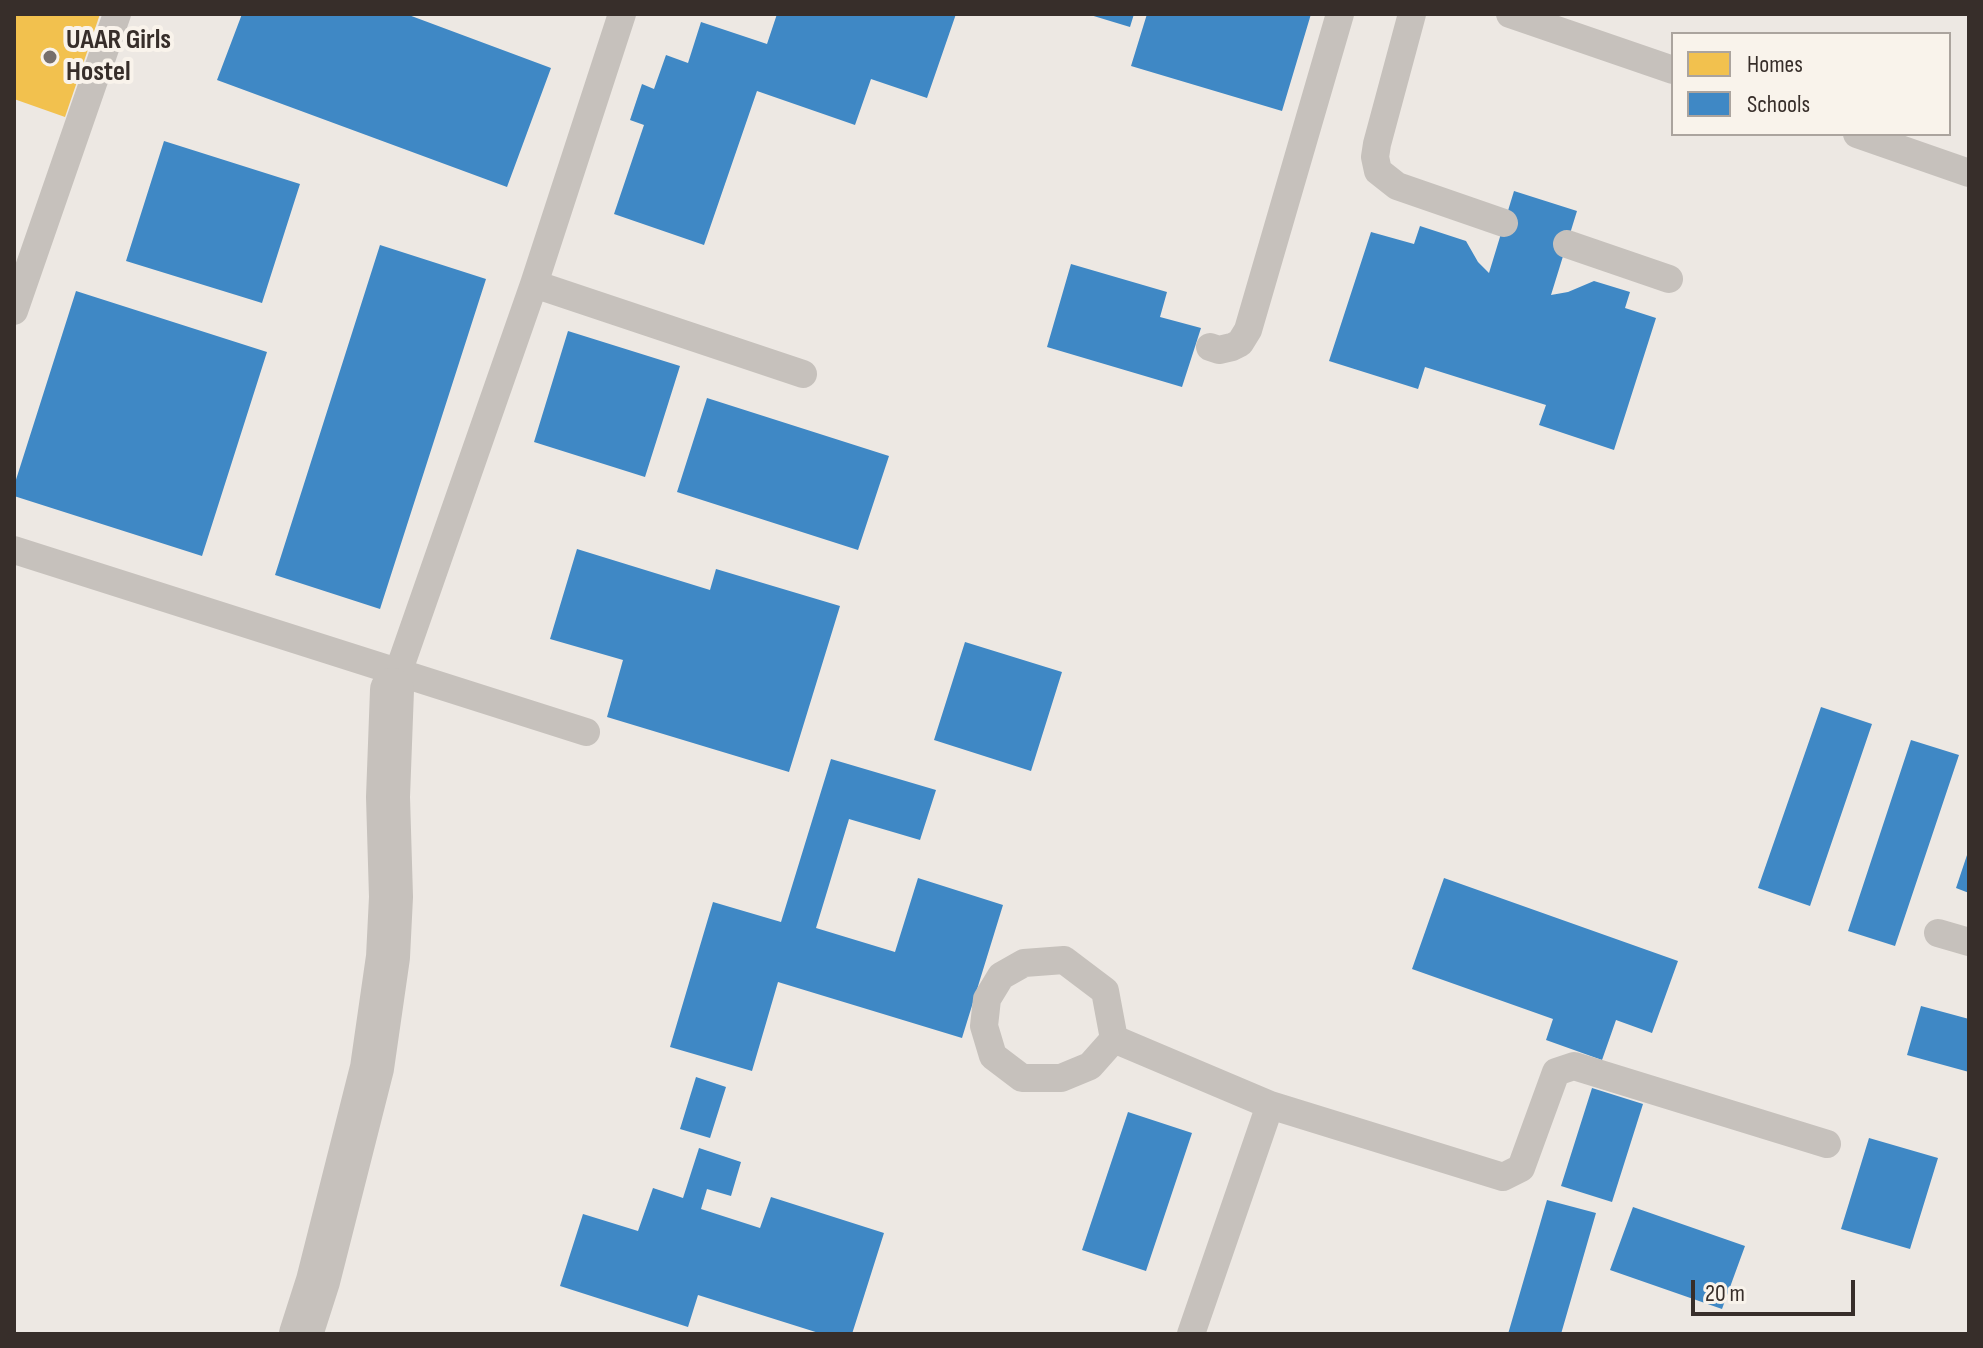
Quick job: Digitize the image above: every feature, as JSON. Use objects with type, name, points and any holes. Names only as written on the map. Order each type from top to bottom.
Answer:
[{"type":"street","points":[[301,1334],[318,1281],[372,1068],[388,957],[391,897],[388,797],[394,681]]},
{"type":"lane","points":[[14,311],[117,14]]},
{"type":"lane","points":[[394,681],[534,284],[622,14]]},
{"type":"lane","points":[[1210,347],[1219,350],[1232,347],[1240,343],[1248,330],[1340,14]]},
{"type":"lane","points":[[1412,14],[1377,144],[1375,157],[1378,171],[1397,186],[1504,223]]},
{"type":"lane","points":[[1510,14],[1671,69]]},
{"type":"lane","points":[[1863,136],[1969,173]]},
{"type":"lane","points":[[1567,244],[1669,279]]},
{"type":"lane","points":[[534,284],[803,374]]},
{"type":"lane","points":[[14,550],[394,681],[586,732]]},
{"type":"lane","points":[[1938,933],[1969,942]]},
{"type":"lane","points":[[1064,960],[1105,991],[1114,1039],[1090,1066],[1061,1078],[1022,1078],[993,1056],[984,1026],[987,999],[1001,976],[1024,963],[1064,960]]},
{"type":"lane","points":[[1114,1039],[1270,1105],[1503,1177],[1521,1168],[1556,1072],[1574,1066],[1827,1144]]},
{"type":"lane","points":[[1191,1334],[1270,1105]]},
{"type":"building: Homes","name":"UAAR Girls Hostel","points":[[14,14],[100,14],[65,117],[14,99]]},
{"type":"building: Schools","points":[[242,14],[406,14],[551,68],[507,187],[217,80]]},
{"type":"building: Schools","points":[[777,14],[956,14],[927,98],[871,79],[855,125],[757,91],[704,245],[614,214],[644,125],[630,120],[642,84],[654,89],[666,55],[688,63],[701,22],[767,44]]},
{"type":"building: Schools","points":[[1087,14],[1134,14],[1130,27]]},
{"type":"building: Schools","points":[[1147,14],[1311,14],[1282,111],[1131,66]]},
{"type":"building: Schools","points":[[164,141],[300,184],[262,303],[126,261]]},
{"type":"building: Schools","points":[[1514,191],[1577,211],[1551,295],[1568,292],[1594,281],[1630,292],[1625,308],[1656,318],[1614,450],[1539,425],[1546,405],[1425,367],[1418,389],[1329,361],[1371,232],[1414,244],[1420,226],[1466,241],[1478,262],[1489,273]]},
{"type":"building: Schools","points":[[380,245],[486,279],[380,609],[275,575]]},
{"type":"building: Schools","points":[[1071,264],[1167,292],[1160,317],[1201,328],[1182,387],[1047,347]]},
{"type":"building: Schools","points":[[76,291],[267,352],[202,556],[14,496],[14,486]]},
{"type":"building: Schools","points":[[568,331],[680,366],[645,477],[534,442]]},
{"type":"building: Schools","points":[[707,398],[889,456],[858,550],[677,492]]},
{"type":"building: Schools","points":[[577,549],[710,590],[716,569],[840,606],[789,772],[607,717],[623,660],[550,639]]},
{"type":"building: Schools","points":[[965,642],[1062,672],[1031,771],[934,740]]},
{"type":"building: Schools","points":[[1821,707],[1872,724],[1810,906],[1758,888]]},
{"type":"building: Schools","points":[[1911,740],[1959,755],[1895,946],[1848,931]]},
{"type":"building: Schools","points":[[831,759],[936,790],[920,840],[849,819],[816,928],[895,952],[918,878],[1003,905],[962,1038],[778,982],[752,1071],[670,1047],[713,902],[781,922]]},
{"type":"building: Schools","points":[[1969,852],[1969,893],[1956,888]]},
{"type":"building: Schools","points":[[1444,878],[1678,961],[1652,1033],[1616,1020],[1602,1060],[1546,1040],[1553,1019],[1412,969]]},
{"type":"building: Schools","points":[[1921,1006],[1969,1019],[1969,1072],[1907,1055]]},
{"type":"building: Schools","points":[[696,1077],[726,1087],[710,1138],[680,1129]]},
{"type":"building: Schools","points":[[1592,1088],[1643,1104],[1612,1202],[1561,1186]]},
{"type":"building: Schools","points":[[1128,1112],[1192,1133],[1146,1271],[1082,1250]]},
{"type":"building: Schools","points":[[1869,1138],[1938,1158],[1910,1249],[1841,1229]]},
{"type":"building: Schools","points":[[699,1148],[741,1162],[731,1196],[707,1189],[701,1209],[760,1228],[771,1197],[884,1233],[852,1334],[822,1334],[698,1295],[688,1327],[560,1286],[583,1214],[638,1231],[653,1188],[683,1198]]},
{"type":"building: Schools","points":[[1547,1200],[1596,1213],[1561,1334],[1508,1334]]},
{"type":"building: Schools","points":[[1633,1207],[1745,1246],[1722,1309],[1610,1270]]},
{"type":"place","name":"UAAR Girls Hostel","points":[[50,57]]}]
